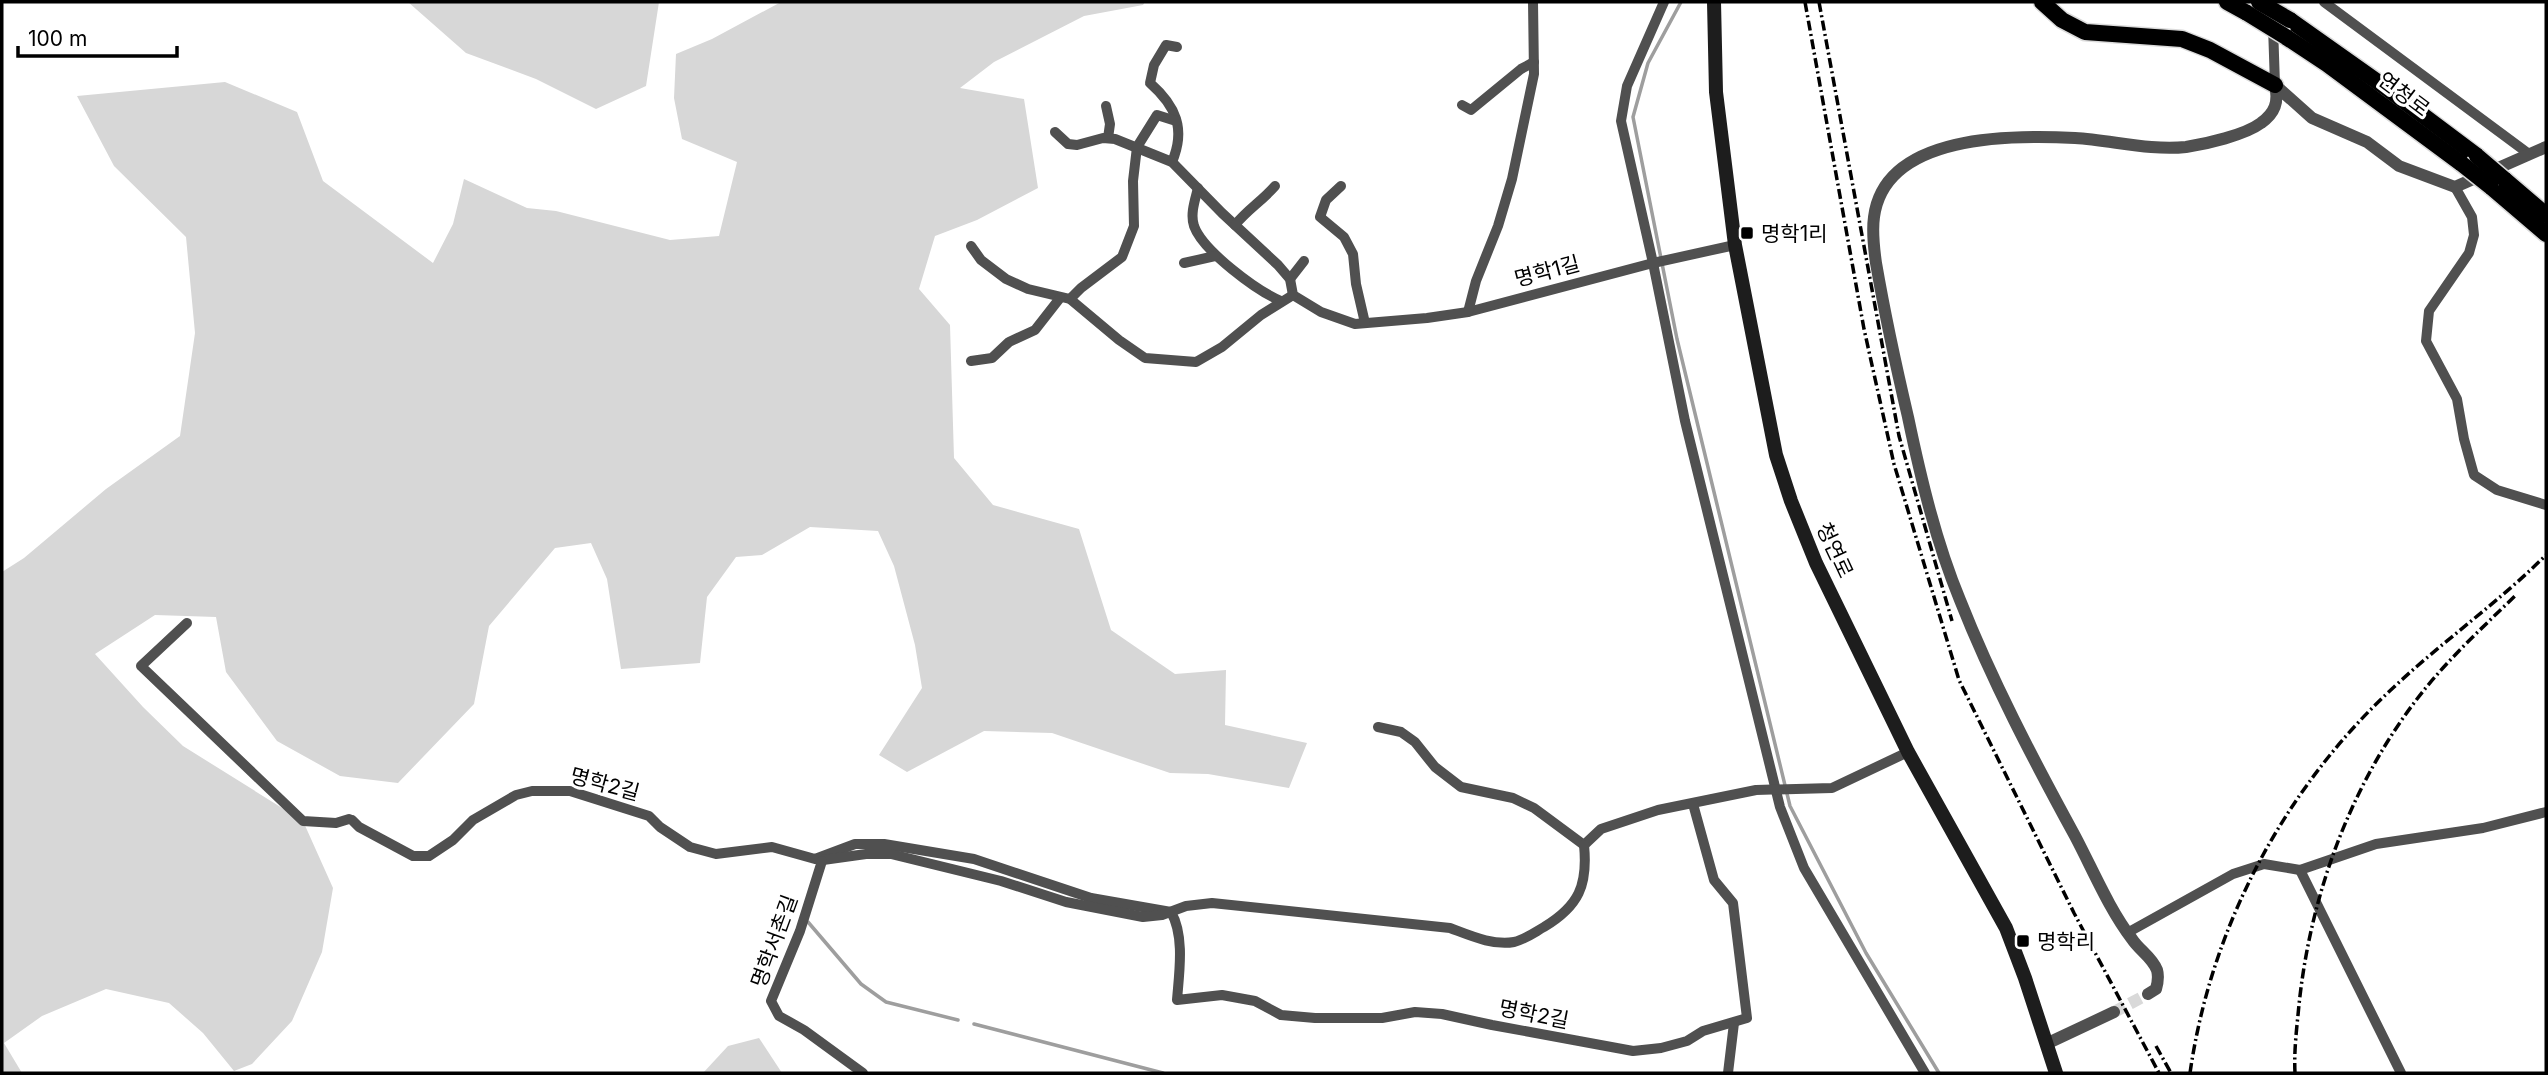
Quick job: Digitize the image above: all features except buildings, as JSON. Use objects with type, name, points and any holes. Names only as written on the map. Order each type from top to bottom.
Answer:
[{"type":"highway","points":[[2042,2],[2062,20],[2085,32],[2182,39],[2210,50],[2275,85]]},
{"type":"highway","name":"연청로","points":[[2227,2],[2286,37],[2470,160]]},
{"type":"highway","name":"연청로","points":[[2259,2],[2290,20],[2389,90],[2498,183],[2546,215]]},
{"type":"highway","name":"연청로","points":[[2498,183],[2546,234]]},
{"type":"main road","name":"청연로","points":[[1714,2],[1716,92],[1735,245],[1776,455],[1816,564],[1908,752],[2006,928],[2056,1073]]},
{"type":"street","points":[[1468,312],[1472,292],[1498,226],[1512,179],[1534,74],[1533,2]]},
{"type":"street","points":[[1664,2],[1627,86],[1621,121],[1654,263],[1685,421],[1779,789],[1780,807],[1804,868],[1925,1073]]},
{"type":"street","points":[[2148,994],[2156,989],[2159,981],[2157,971],[2152,961],[2127,933],[2029,750],[1959,600],[1930,511],[1900,385],[1875,257],[1874,216],[1880,198],[1892,179],[1923,154],[1966,142],[2042,138],[2087,139],[2186,147],[2252,130],[2270,117],[2279,99],[2275,85],[2271,2]]},
{"type":"street","points":[[2324,2],[2529,154]]},
{"type":"street","points":[[1172,162],[1180,133],[1165,96],[1150,83],[1154,65],[1166,45],[1177,47]]},
{"type":"street","points":[[1462,105],[1471,110],[1521,69],[1534,62]]},
{"type":"street","points":[[2275,85],[2312,118],[2367,142],[2399,166],[2455,187],[2472,217],[2474,235],[2469,253],[2429,311],[2426,341],[2457,399],[2463,439],[2474,475],[2497,490],[2546,505]]},
{"type":"street","points":[[1106,106],[1110,124],[1108,138]]},
{"type":"street","points":[[971,361],[992,358],[1009,342],[1035,330],[1065,298],[1122,257],[1135,226],[1133,181],[1137,147],[1157,116],[1176,121]]},
{"type":"street","points":[[971,246],[981,260],[1006,279],[1028,289],[1065,298],[1145,358],[1196,362],[1222,347],[1281,301],[1293,295],[1290,279],[1278,265],[1172,162],[1108,138],[1077,145],[1068,144],[1055,132]]},
{"type":"street","points":[[2455,187],[2546,147]]},
{"type":"street","points":[[1235,225],[1248,210],[1261,203],[1275,186]]},
{"type":"street","points":[[1341,186],[1326,200],[1320,217],[1344,237],[1353,254],[1356,284],[1366,323]]},
{"type":"street","points":[[1198,188],[1192,211],[1194,226],[1215,256],[1281,301]]},
{"type":"street","name":"명학1길","points":[[1293,295],[1321,312],[1356,324],[1427,318],[1468,312],[1654,263],[1735,245]]},
{"type":"street","points":[[1184,263],[1215,256]]},
{"type":"street","points":[[1290,279],[1304,261]]},
{"type":"street","name":"명학2길","points":[[187,622],[141,666],[303,821],[350,820],[413,856],[429,856],[453,840],[473,820],[516,795],[532,791],[570,791],[649,816],[660,827],[690,847],[716,854],[772,847],[815,859],[866,853],[891,854],[1001,881],[1066,902],[1143,917],[1162,915],[1186,906],[1225,904],[1450,928],[1478,939],[1514,942],[1555,920],[1573,905],[1586,869],[1584,845]]},
{"type":"street","points":[[1378,727],[1401,732],[1415,742],[1435,767],[1461,787],[1513,798],[1534,808],[1584,845],[1601,829],[1630,818],[1733,794],[1779,789],[1832,788],[1908,752]]},
{"type":"street","points":[[1693,804],[1714,880],[1733,903],[1747,1018],[1734,1023],[1728,1073]]},
{"type":"street","points":[[2127,933],[2233,874],[2264,864],[2300,870],[2376,844],[2483,828],[2546,812]]},
{"type":"street","name":"명학서촌길","points":[[822,859],[800,931],[771,1001],[779,1016],[804,1030],[863,1073]]},
{"type":"street","points":[[2300,870],[2401,1073]]},
{"type":"street","name":"명학2길","points":[[1171,912],[1177,929],[1179,954],[1177,1000],[1222,995],[1255,1001],[1281,1015],[1315,1018],[1382,1018],[1415,1012],[1442,1014],[1492,1026],[1633,1051],[1687,1041],[1703,1031],[1724,1023],[1734,1023]]},
{"type":"street","points":[[2046,1044],[2114,1012]]},
{"type":"shaded area","points":[[408,2],[659,2],[646,86],[596,109],[536,79],[466,53]]},
{"type":"shaded area","points":[[781,2],[1145,2],[1143,5],[1084,16],[994,62],[960,88],[1024,99],[1038,188],[977,220],[935,236],[919,289],[950,325],[954,458],[993,505],[1079,529],[1111,630],[1175,674],[1226,670],[1225,725],[1307,743],[1289,788],[1208,774],[1170,773],[1052,733],[984,731],[907,772],[879,755],[922,688],[915,645],[894,566],[878,531],[810,527],[762,555],[736,557],[707,597],[700,663],[621,669],[607,579],[591,543],[555,548],[489,626],[474,704],[398,783],[340,776],[277,741],[226,672],[216,617],[155,615],[95,654],[183,746],[303,821],[333,888],[322,952],[292,1021],[252,1064],[234,1071],[203,1033],[169,1003],[106,989],[42,1016],[4,1043],[22,1073],[2,1073],[2,572],[24,558],[106,489],[180,436],[195,333],[186,237],[114,166],[77,96],[225,82],[297,112],[323,181],[433,263],[453,224],[464,179],[527,208],[556,211],[670,240],[719,236],[737,162],[682,139],[674,98],[676,54],[712,39]]},
{"type":"shaded area","points":[[759,1038],[782,1073],[703,1073],[728,1046]]},
{"type":"waterway","points":[[1681,2],[1648,63],[1633,117],[1677,339],[1790,806],[1866,953],[1939,1073]]},
{"type":"waterway","points":[[808,922],[861,984],[886,1002],[958,1020]]},
{"type":"waterway","points":[[974,1024],[1163,1073]]},
{"type":"tunnel","points":[[2114,1012],[2148,994]]},
{"type":"railway","points":[[1805,2],[1864,329],[1894,464],[1959,680],[2074,913],[2159,1073]]},
{"type":"railway","points":[[1819,2],[1899,436],[1952,621]]},
{"type":"railway","points":[[2190,1073],[2200,1018],[2215,965],[2259,862],[2287,814],[2319,769],[2355,726],[2394,687],[2546,555]]},
{"type":"railway","points":[[2295,1073],[2298,1015],[2311,931],[2335,848],[2352,809],[2392,734],[2417,699],[2452,658],[2516,595]]},
{"type":"railway","points":[[2156,1046],[2171,1073]]},
{"type":"place","name":"명학1리","points":[[1747,233]]},
{"type":"place","name":"명학리","points":[[2023,941]]}]
